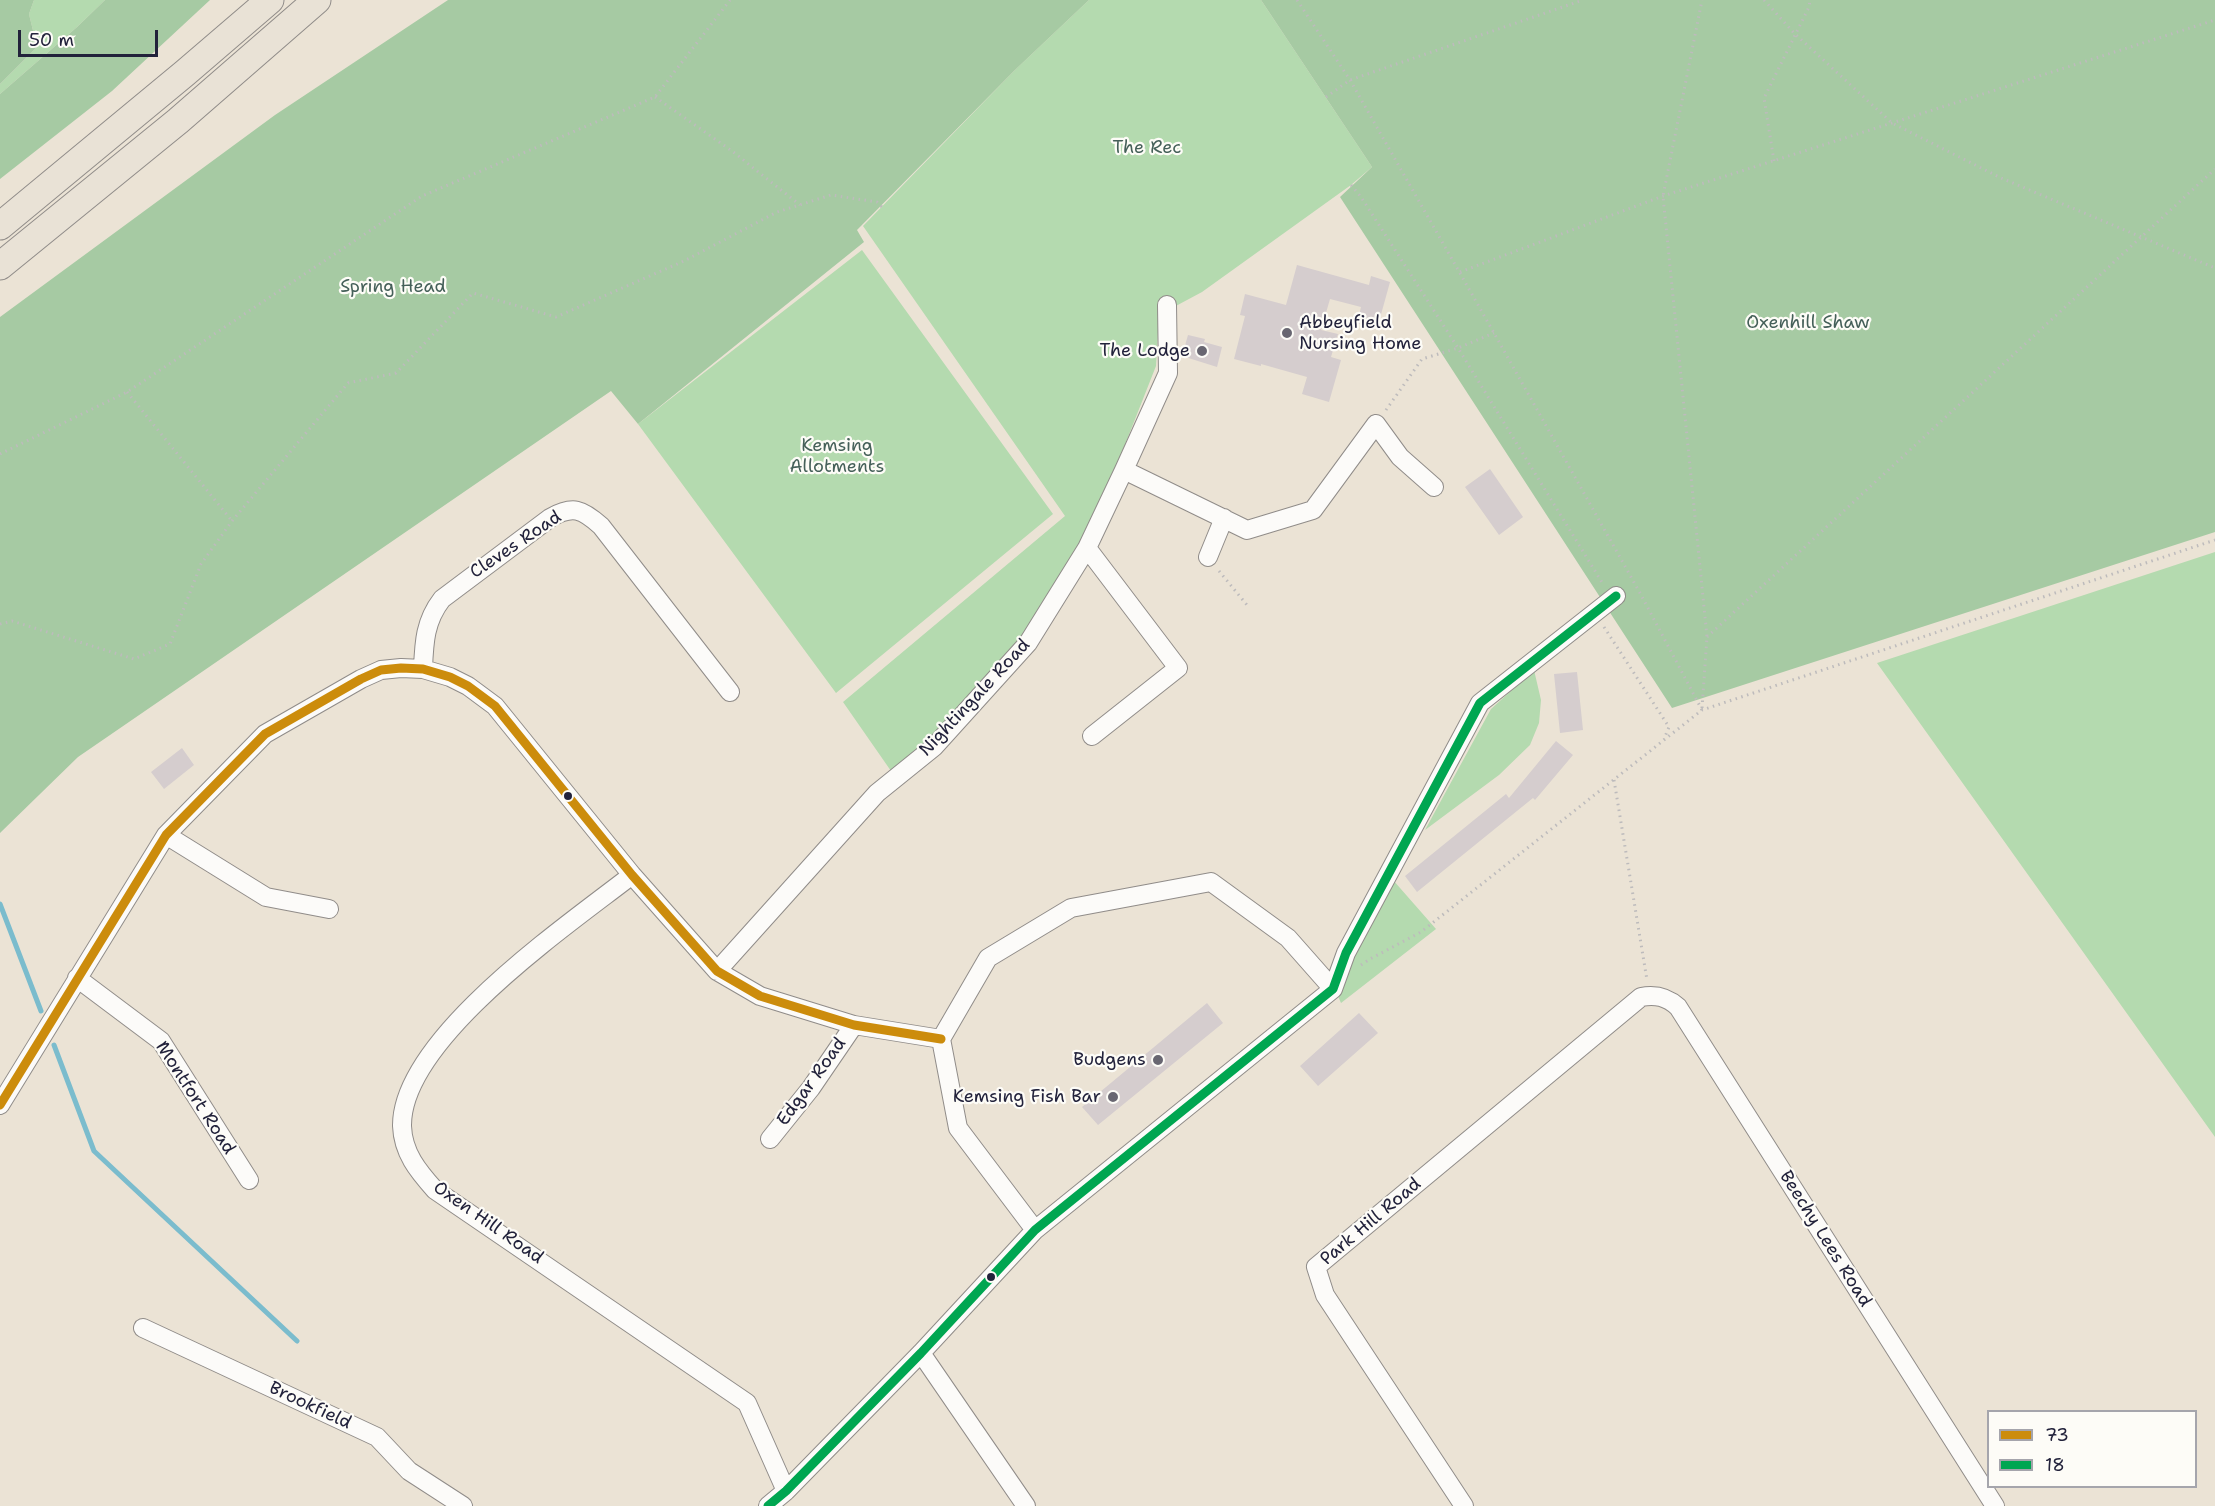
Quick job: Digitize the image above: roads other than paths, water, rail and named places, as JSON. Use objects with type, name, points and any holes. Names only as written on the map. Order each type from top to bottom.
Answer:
[{"type":"highway","points":[[0,226],[270,0]]},
{"type":"highway","points":[[0,266],[178,121],[317,0]]},
{"type":"street","name":"Nightingale Road","points":[[717,971],[877,793],[934,747],[1028,643],[1087,548],[1168,373],[1167,305]]},
{"type":"street","points":[[1124,470],[1247,530],[1313,510],[1376,424],[1400,457],[1434,487]]},
{"type":"street","name":"Cleves Road","points":[[423,669],[424,641],[431,612],[442,599],[550,518],[568,510],[585,513],[601,526],[730,692]]},
{"type":"street","points":[[1208,557],[1224,518]]},
{"type":"street","points":[[1087,548],[1178,668],[1092,736]]},
{"type":"street","points":[[768,1506],[786,1491],[921,1353],[1035,1230],[1333,989],[1346,953],[1480,703],[1614,598]]},
{"type":"street","points":[[0,1105],[166,835],[265,734],[381,670],[401,668],[423,669],[450,677],[468,686],[495,706],[632,875],[717,971],[760,996],[854,1025],[941,1039]]},
{"type":"street","points":[[166,835],[266,897],[329,909]]},
{"type":"street","name":"Oxen Hill Road","points":[[632,875],[516,965],[464,1015],[434,1050],[414,1079],[409,1092],[402,1127],[405,1146],[411,1161],[435,1190],[747,1403],[786,1491]]},
{"type":"street","points":[[1035,1230],[958,1128],[941,1039],[988,958],[1071,908],[1211,882],[1288,938],[1333,989]]},
{"type":"street","name":"Montfort Road","points":[[77,978],[161,1041],[249,1180]]},
{"type":"street","name":"Park Hill Road","points":[[1464,1506],[1325,1295],[1316,1267],[1645,996]]},
{"type":"street","name":"Beechy Lees Road","points":[[1645,996],[1669,999],[1685,1017],[1995,1506]]},
{"type":"street","name":"Edgar Road","points":[[770,1139],[811,1088],[854,1025]]},
{"type":"street","name":"Brookfield","points":[[143,1328],[377,1437],[409,1471],[463,1506]]},
{"type":"street","points":[[921,1353],[1026,1506]]},
{"type":"waterway","points":[[0,904],[41,1011]]},
{"type":"waterway","points":[[54,1045],[94,1151],[297,1341]]},
{"type":"place","name":"Abbeyfield Nursing Home","points":[[1287,333]]},
{"type":"place","name":"The Lodge","points":[[1202,351]]},
{"type":"place","name":"Budgens","points":[[1158,1060]]},
{"type":"place","name":"Kemsing Fish Bar","points":[[1113,1097]]},
{"type":"park label","name":"The Rec","points":[[1147,148]]},
{"type":"park label","name":"Spring Head","points":[[393,287]]},
{"type":"park label","name":"Oxenhill Shaw","points":[[1808,323]]},
{"type":"park label","name":"Kemsing Allotments","points":[[837,456]]}]
